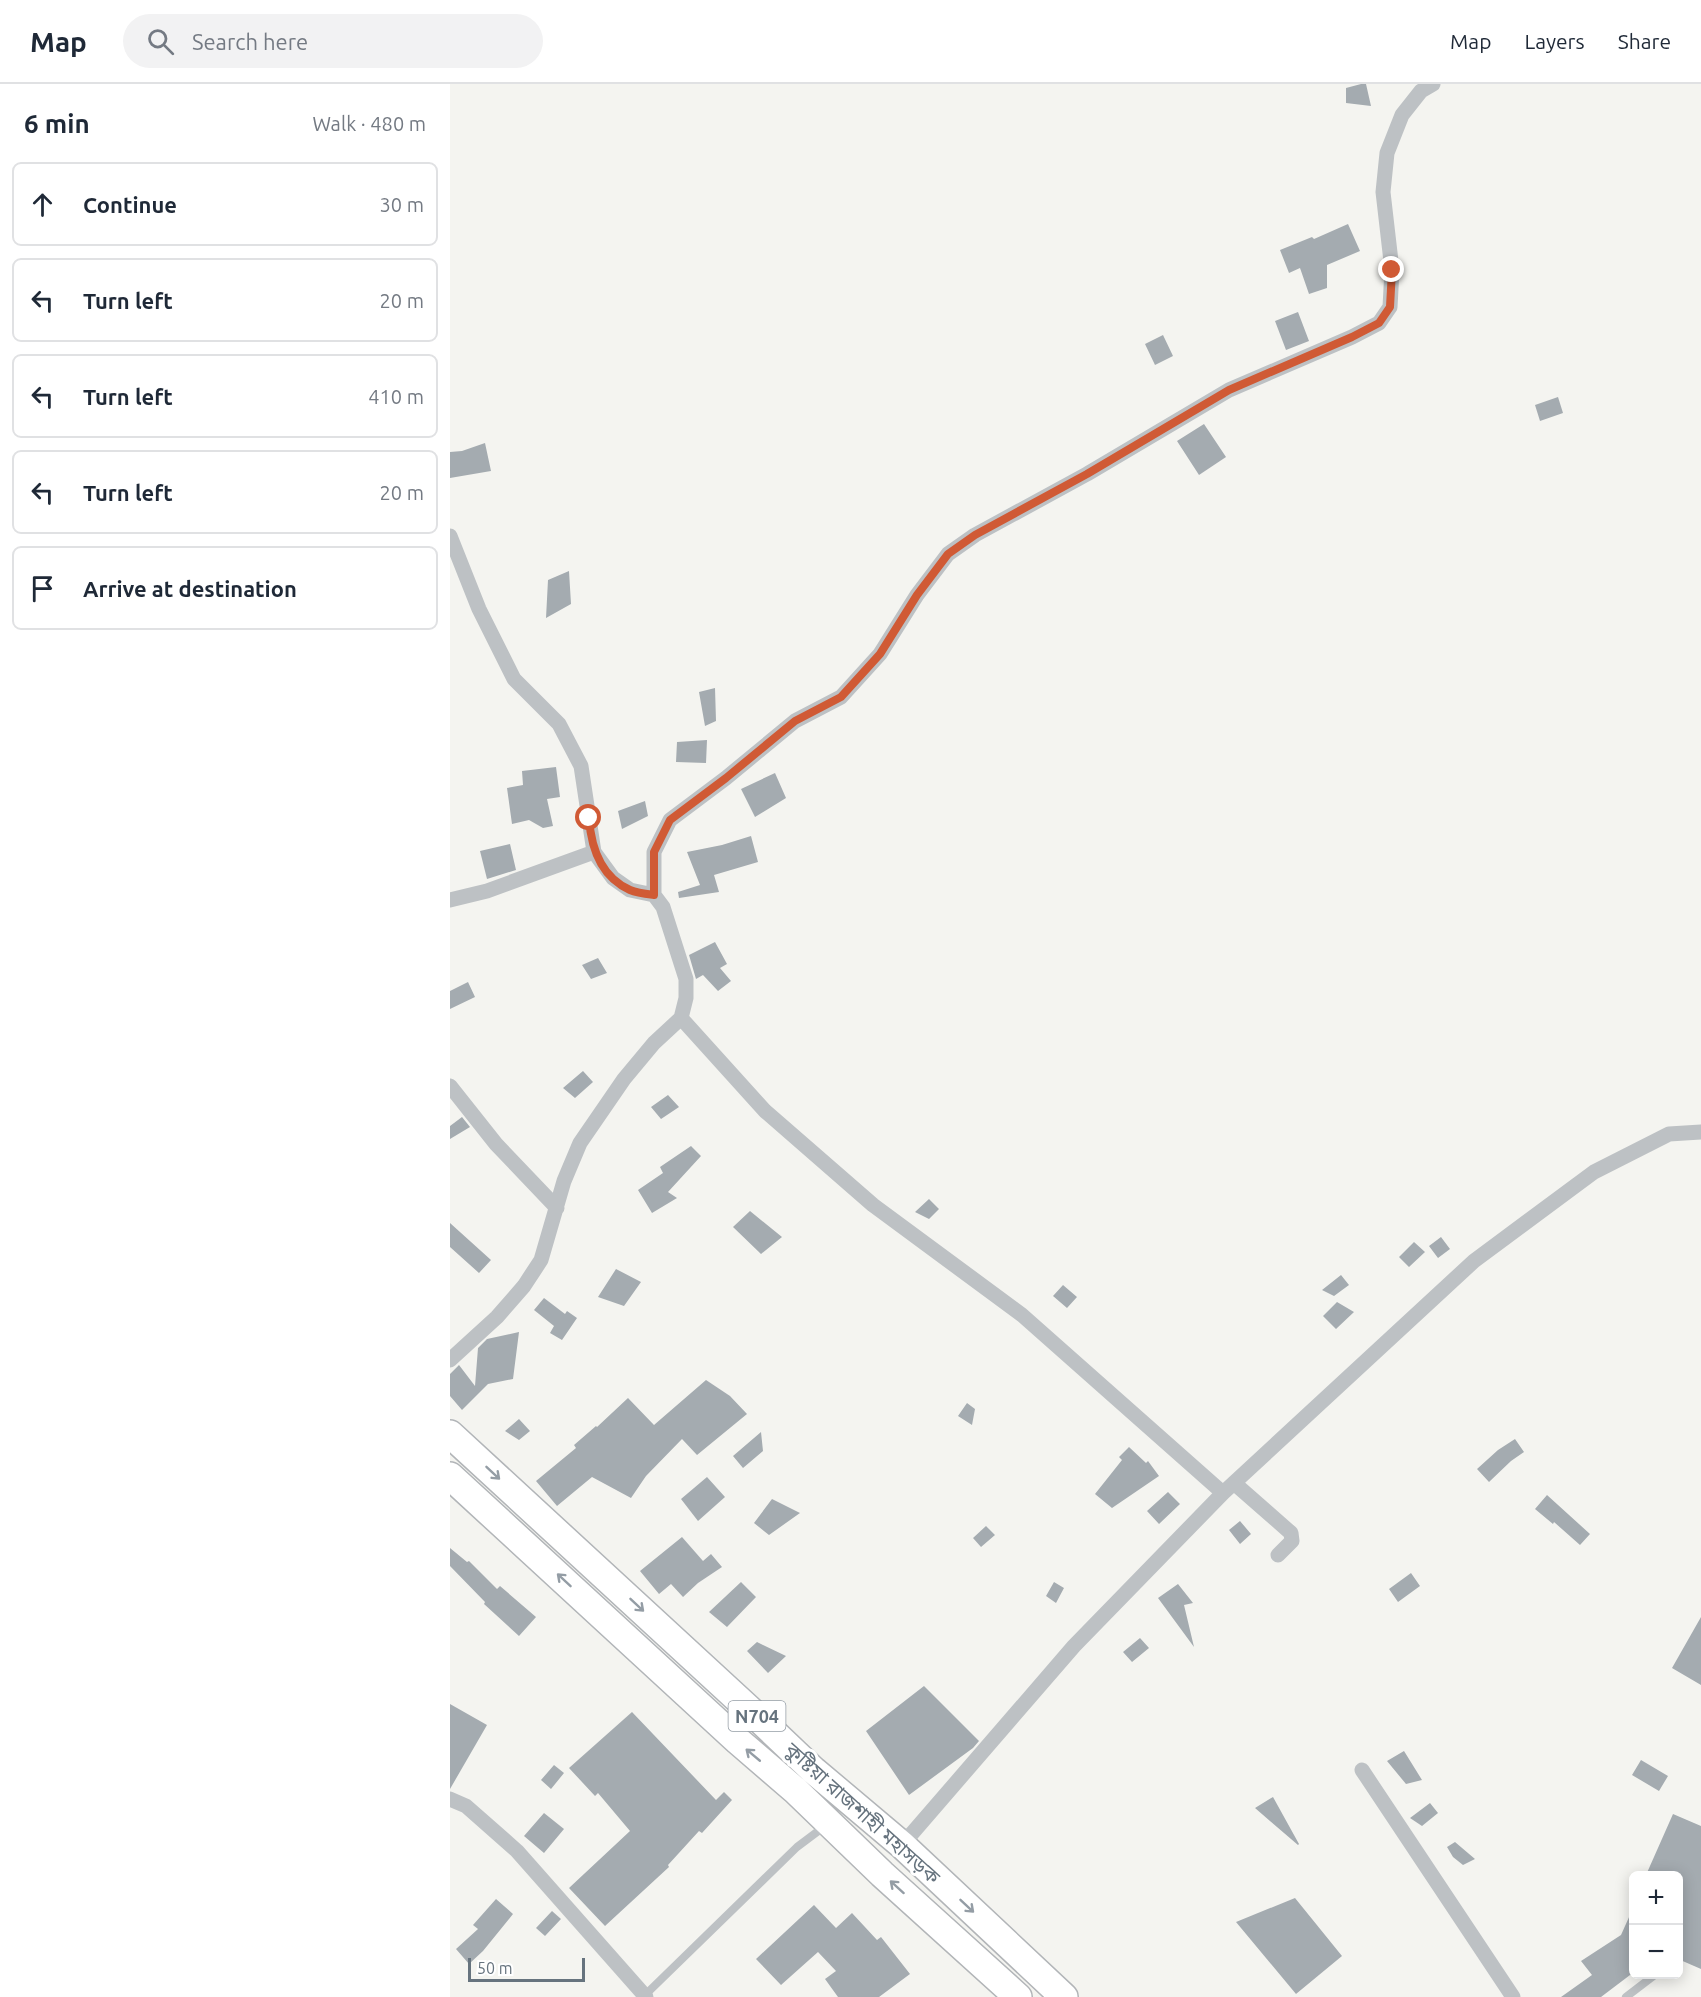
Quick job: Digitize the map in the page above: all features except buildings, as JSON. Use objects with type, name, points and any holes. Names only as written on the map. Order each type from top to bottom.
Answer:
[{"type":"highway","name":"কুষ্টিয়া রাজশাহী মহাসড়ক","points":[[450,1434],[813,1770],[902,1845],[1064,1997]]},
{"type":"highway","name":"কুষ্টিয়া রাজশাহী মহাসড়ক","points":[[450,1476],[1018,1997]]},
{"type":"highway","points":[[796,1791],[813,1770]]},
{"type":"street","points":[[450,1360],[497,1317],[524,1286],[541,1260],[564,1181],[580,1143],[624,1079],[646,1052],[681,1018],[686,998],[686,979],[663,908],[654,895],[654,852],[670,820],[726,778],[795,721],[841,697],[880,654],[917,595],[948,554],[975,535],[1087,474],[1229,390],[1379,323],[1390,307],[1390,243],[1383,192],[1387,153],[1402,115],[1421,91],[1433,84]]},
{"type":"street","points":[[450,536],[479,609],[514,679],[559,724],[581,766],[594,852],[613,878],[630,890],[654,895]]},
{"type":"street","points":[[450,900],[487,891],[594,852]]},
{"type":"street","points":[[681,1018],[765,1111],[873,1205],[1022,1315],[1228,1488],[1291,1533],[1292,1541],[1278,1555]]},
{"type":"street","points":[[450,1086],[496,1144],[557,1208]]},
{"type":"street","points":[[902,1845],[1074,1646],[1228,1488],[1474,1261],[1594,1172],[1669,1134],[1701,1132]]},
{"type":"street","points":[[1362,1770],[1513,1997]]},
{"type":"street","points":[[450,1799],[466,1806],[517,1851],[645,1996]]},
{"type":"lane","points":[[645,1996],[797,1847],[829,1823]]},
{"type":"lane","points":[[1626,1997],[1649,1979]]},
{"type":"route","points":[[589,818],[594,852],[613,878],[630,890],[654,895],[654,852],[670,820],[726,778],[795,721],[841,697],[880,654],[917,595],[948,554],[975,535],[1031,506],[1229,390],[1379,323],[1390,307],[1392,270]]}]
